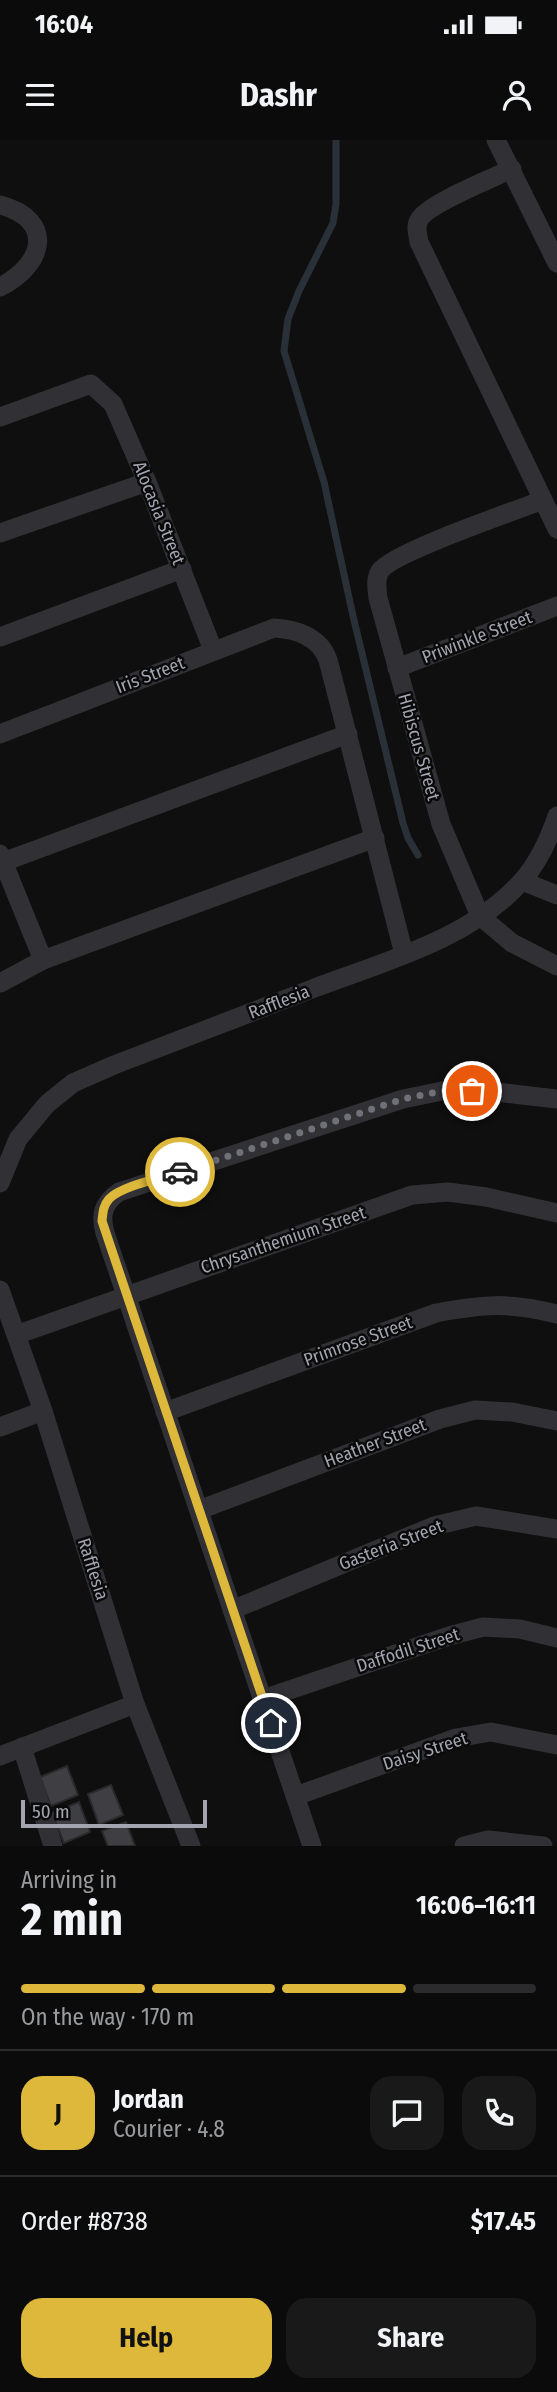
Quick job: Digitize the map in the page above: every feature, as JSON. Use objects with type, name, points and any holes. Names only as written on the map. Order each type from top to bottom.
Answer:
[{"type":"street","points":[[496,140],[557,262]]},
{"type":"street","points":[[512,169],[433,207],[418,221],[417,232],[419,242],[557,528]]},
{"type":"street","points":[[0,205],[26,215],[34,225],[38,239],[34,258],[25,270],[0,287]]},
{"type":"street","name":"Alocasia Street","points":[[0,417],[91,384],[113,404],[147,482],[213,650]]},
{"type":"street","points":[[0,533],[147,482]]},
{"type":"street","name":"Hibiscus Street","points":[[480,916],[441,824],[376,584],[379,572],[403,555],[543,500]]},
{"type":"street","points":[[0,637],[182,569]]},
{"type":"street","name":"Priwinkle Street","points":[[397,668],[557,606]]},
{"type":"street","name":"Iris Street","points":[[0,734],[274,628],[302,632],[325,652],[348,734]]},
{"type":"street","points":[[43,960],[2,858],[348,734],[404,954]]},
{"type":"street","name":"Rafflesia","points":[[0,1183],[18,1139],[47,1104],[73,1083],[449,935],[480,916],[522,881],[536,862],[557,816]]},
{"type":"street","points":[[0,983],[43,960],[374,838]]},
{"type":"street","points":[[522,881],[557,895]]},
{"type":"street","points":[[480,916],[512,943],[557,966]]},
{"type":"street","points":[[312,1846],[105,1234],[103,1209],[110,1198],[119,1192],[403,1099],[447,1090],[557,1099]]},
{"type":"street","name":"Chrysanthemium Street","points":[[16,1335],[412,1195],[448,1192],[486,1197],[557,1213]]},
{"type":"street","name":"Rafflesia","points":[[0,1290],[43,1411],[135,1704],[191,1846]]},
{"type":"street","name":"Primrose Street","points":[[165,1412],[436,1313],[475,1305],[521,1305],[557,1314]]},
{"type":"street","name":"Heather Street","points":[[199,1510],[440,1419],[475,1410],[512,1412],[557,1421]]},
{"type":"street","points":[[0,1427],[43,1411]]},
{"type":"street","name":"Gasteria Street","points":[[232,1610],[434,1526],[476,1516],[557,1529]]},
{"type":"street","name":"Daffodil Street","points":[[262,1699],[483,1627],[520,1629],[557,1638]]},
{"type":"street","points":[[0,1756],[135,1704]]},
{"type":"street","name":"Daisy Street","points":[[296,1797],[456,1738],[491,1732],[557,1745]]},
{"type":"street","points":[[22,1748],[53,1846]]},
{"type":"street","points":[[464,1846],[488,1840],[542,1846]]},
{"type":"building","points":[[67,1766],[78,1795],[51,1806],[40,1777]]},
{"type":"building","points":[[111,1785],[123,1815],[99,1825],[88,1794]]},
{"type":"building","points":[[79,1802],[90,1832],[64,1843],[52,1813]]},
{"type":"building","points":[[126,1822],[135,1846],[108,1846],[102,1831]]},
{"type":"waterway","points":[[336,140],[336,204],[333,223],[288,319],[284,351],[324,482],[403,823],[418,855]]},
{"type":"way so far","points":[[180,1172],[403,1099],[447,1090],[472,1091]]},
{"type":"route","points":[[180,1172],[119,1192],[110,1198],[103,1209],[102,1221],[271,1723]]}]
